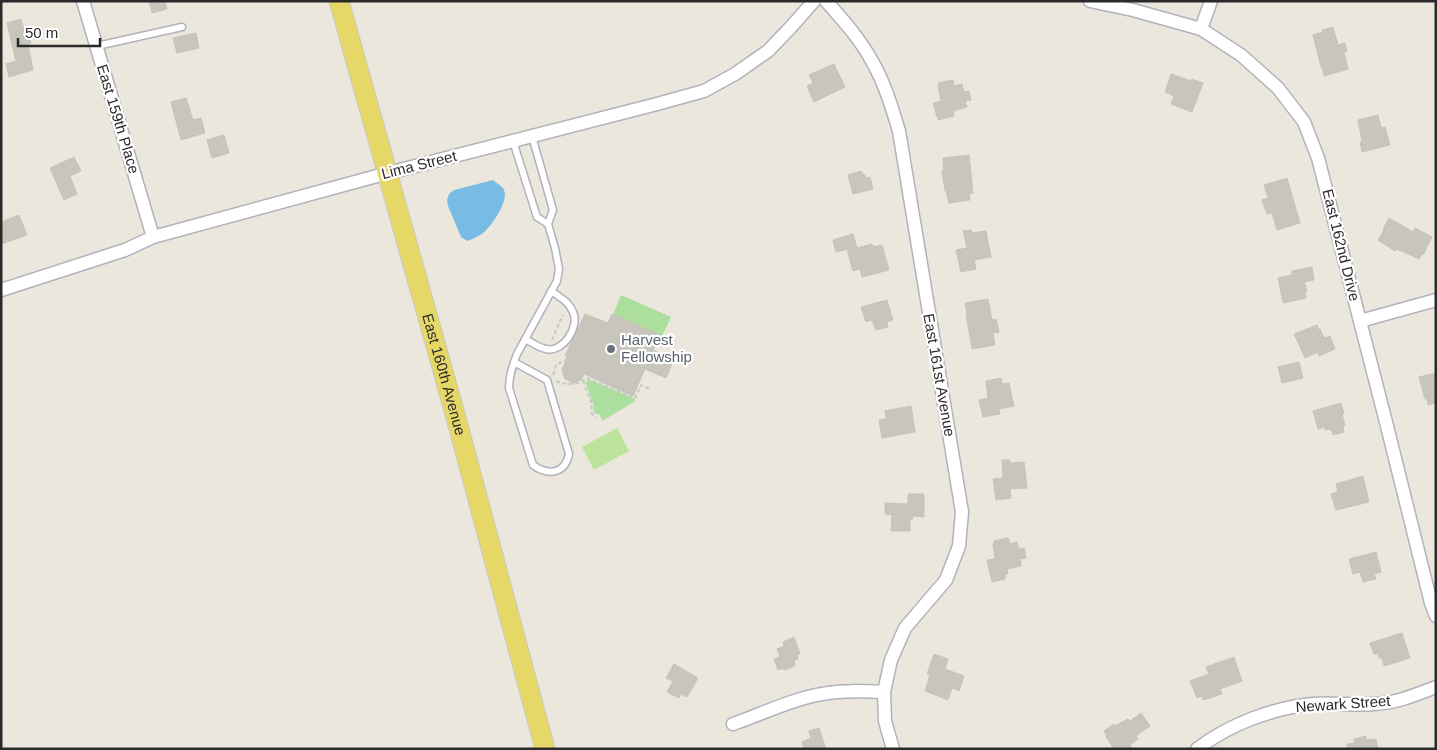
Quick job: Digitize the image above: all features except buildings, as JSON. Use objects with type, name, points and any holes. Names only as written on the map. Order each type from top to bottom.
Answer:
[{"type":"main road","name":"East 160th Avenue","points":[[339,1],[455,414],[545,749]]},
{"type":"street","name":"East 159th Place","points":[[83,1],[153,237]]},
{"type":"street","name":"Lima Street","points":[[1,290],[125,250],[153,237],[388,173],[704,91],[735,74],[768,51],[814,1]]},
{"type":"street","name":"East 161st Avenue","points":[[826,1],[849,27],[873,62],[888,95],[898,131],[962,512],[959,546],[946,580],[905,628],[891,660],[884,692],[884,720],[893,749]]},
{"type":"street","name":"East 162nd Drive","points":[[1090,1],[1133,10],[1200,29],[1241,54],[1278,88],[1304,122],[1318,158],[1431,603],[1436,616]]},
{"type":"street","points":[[1200,29],[1211,1]]},
{"type":"street","points":[[1360,321],[1436,300]]},
{"type":"street","name":"Newark Street","points":[[1197,749],[1222,732],[1274,711],[1313,704],[1374,704],[1404,700],[1436,687]]},
{"type":"street","points":[[733,724],[803,698],[839,691],[884,692]]},
{"type":"lane","points":[[97,46],[182,27]]},
{"type":"lane","points":[[514,362],[548,380],[569,454],[567,462],[559,470],[541,471],[533,465],[509,388],[509,377],[514,362],[557,280],[558,269],[555,248],[548,224],[553,210],[532,136]]},
{"type":"lane","points":[[513,141],[537,217],[548,224]]},
{"type":"lane","points":[[525,339],[546,349],[555,349],[567,340],[574,325],[574,315],[566,302],[551,290]]},
{"type":"path","points":[[552,340],[563,315]]},
{"type":"path","points":[[570,358],[556,365],[553,374],[554,379],[562,383],[574,384],[586,378],[635,398],[641,385],[650,389]]},
{"type":"path","points":[[583,381],[591,401],[592,414],[596,418]]},
{"type":"green space","points":[[621,295],[671,317],[662,336],[613,315]]},
{"type":"green space","points":[[590,380],[635,399],[634,402],[602,421],[600,415],[594,413],[593,403],[586,384],[586,381]]},
{"type":"green space","points":[[617,428],[629,451],[594,470],[582,447]]},
{"type":"water","points":[[493,180],[502,187],[505,193],[502,206],[486,230],[467,241],[461,237],[448,206],[449,194],[454,190]]},
{"type":"place","name":"Harvest Fellowship","points":[[611,349]]}]
